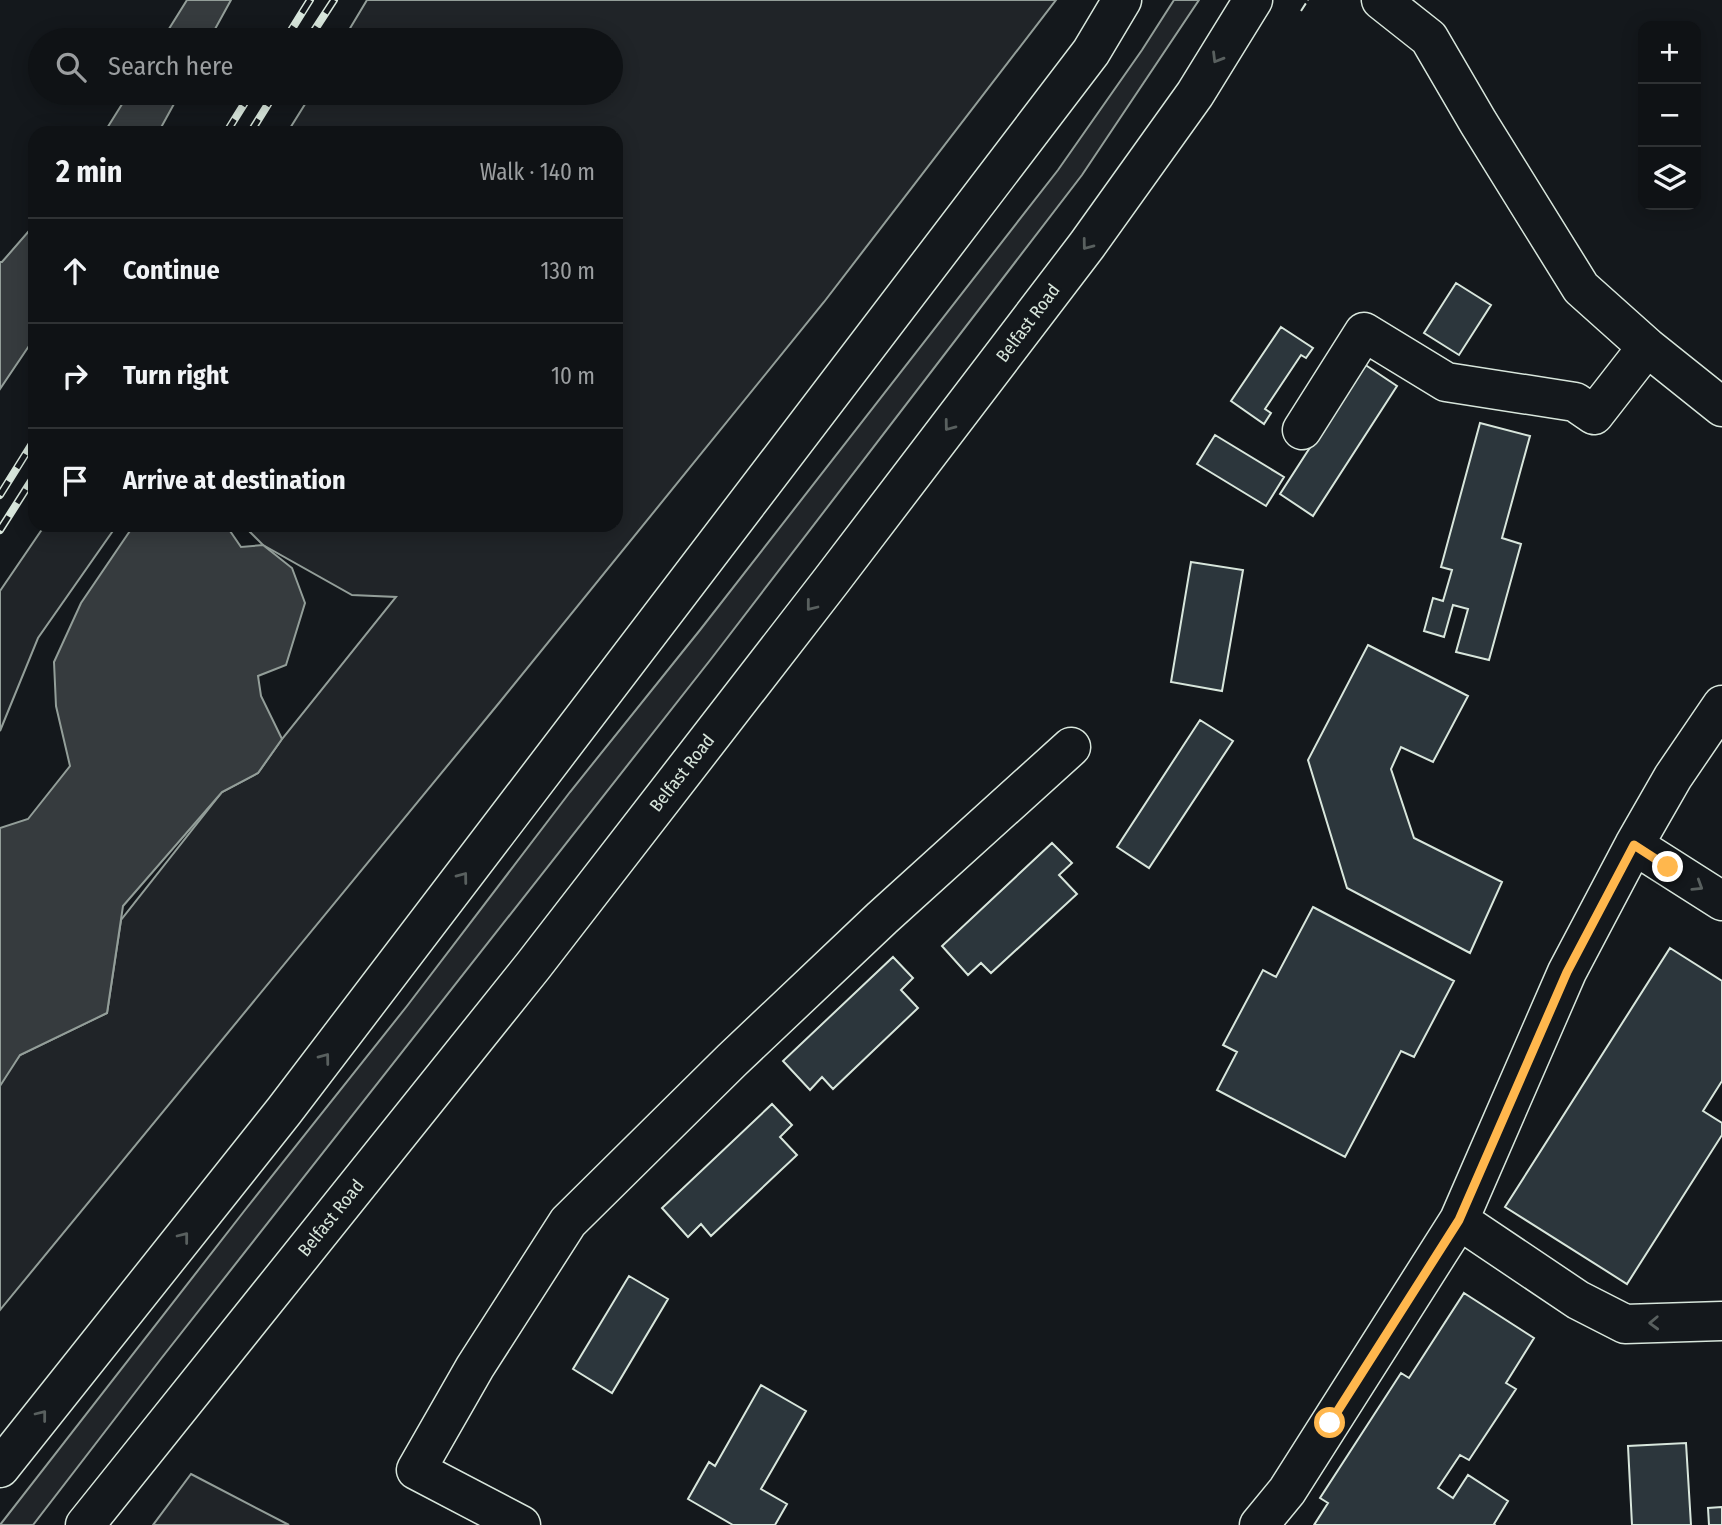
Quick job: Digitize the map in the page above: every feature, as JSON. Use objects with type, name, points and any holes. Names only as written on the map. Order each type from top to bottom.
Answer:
[{"type":"main road","points":[[0,1468],[326,1056],[1091,52],[1122,0]]},
{"type":"main road","name":"Belfast Road","points":[[85,1525],[533,966],[847,559],[1087,245],[1195,94],[1253,0]]},
{"type":"main road","points":[[1381,0],[1429,38],[1581,288],[1647,348],[1722,407]]},
{"type":"main road","points":[[1302,430],[1364,332],[1446,382],[1575,402],[1594,415],[1647,348]]},
{"type":"main road","points":[[1259,1525],[1287,1491],[1459,1220],[1567,972],[1634,845],[1674,777],[1722,705]]},
{"type":"main road","points":[[520,1525],[416,1470],[475,1367],[568,1222],[882,918],[1071,747]]},
{"type":"main road","points":[[1634,845],[1722,901]]},
{"type":"main road","points":[[1459,1220],[1578,1300],[1625,1324],[1722,1321]]},
{"type":"shaded area","points":[[187,0],[231,0],[216,28],[170,28]]},
{"type":"shaded area","points":[[367,0],[1056,0],[824,302],[499,703],[0,1310],[0,1082],[20,1055],[107,1013],[121,920],[222,792],[258,773],[396,597],[352,595],[263,545],[250,532],[623,532],[623,126],[291,126],[304,105],[623,105],[623,28],[350,28]]},
{"type":"shaded area","points":[[1174,0],[1199,0],[1082,175],[711,659],[33,1525],[0,1525],[1058,170]]},
{"type":"shaded area","points":[[122,105],[173,105],[162,126],[108,126]]},
{"type":"shaded area","points":[[28,232],[28,347],[0,389],[0,262]]},
{"type":"shaded area","points":[[40,532],[112,532],[38,638],[0,731],[0,591]]},
{"type":"shaded area","points":[[129,532],[231,532],[241,547],[263,545],[292,568],[305,603],[286,665],[258,676],[261,696],[282,739],[258,773],[222,792],[123,906],[107,1013],[20,1055],[0,1086],[0,828],[28,819],[70,766],[56,706],[54,662],[81,603]]},
{"type":"shaded area","points":[[191,1474],[289,1525],[153,1525]]},
{"type":"building","points":[[1456,283],[1491,305],[1459,355],[1424,333]]},
{"type":"building","points":[[1281,327],[1313,348],[1306,358],[1301,355],[1265,409],[1271,413],[1264,424],[1231,401]]},
{"type":"building","points":[[1364,364],[1397,386],[1313,516],[1280,494]]},
{"type":"building","points":[[1480,423],[1530,436],[1502,538],[1521,544],[1489,660],[1456,652],[1468,609],[1453,605],[1444,637],[1424,631],[1433,598],[1443,601],[1452,570],[1441,567]]},
{"type":"building","points":[[1215,435],[1284,477],[1266,506],[1197,464]]},
{"type":"building","points":[[1191,562],[1243,570],[1222,691],[1171,682]]},
{"type":"building","points":[[1368,645],[1468,696],[1433,762],[1401,747],[1391,769],[1414,838],[1502,882],[1470,953],[1347,888],[1308,760]]},
{"type":"building","points":[[1200,720],[1233,741],[1149,868],[1117,847]]},
{"type":"building","points":[[1052,843],[1072,863],[1059,875],[1077,894],[991,973],[981,963],[968,975],[942,946]]},
{"type":"building","points":[[1313,907],[1454,981],[1414,1057],[1401,1051],[1345,1157],[1217,1090],[1237,1052],[1223,1045],[1263,970],[1276,977]]},
{"type":"building","points":[[1670,948],[1722,981],[1722,1081],[1703,1111],[1722,1123],[1722,1135],[1627,1284],[1505,1207]]},
{"type":"building","points":[[893,957],[913,978],[901,990],[918,1008],[833,1089],[822,1077],[810,1090],[783,1061]]},
{"type":"building","points":[[772,1104],[792,1125],[780,1137],[797,1155],[711,1236],[701,1224],[688,1237],[662,1208]]},
{"type":"building","points":[[629,1276],[668,1299],[612,1393],[573,1369]]},
{"type":"building","points":[[1464,1293],[1534,1338],[1506,1383],[1516,1389],[1469,1460],[1460,1455],[1438,1488],[1453,1498],[1468,1475],[1508,1501],[1495,1525],[1314,1525],[1328,1503],[1320,1498],[1401,1373],[1409,1378]]},
{"type":"building","points":[[761,1385],[806,1411],[761,1489],[787,1504],[775,1525],[733,1525],[688,1499],[709,1462],[715,1466]]},
{"type":"building","points":[[1686,1443],[1691,1525],[1632,1525],[1628,1446]]},
{"type":"building","points":[[1722,1507],[1722,1525],[1709,1525],[1708,1508]]},
{"type":"railway","points":[[292,28],[310,0]]},
{"type":"railway","points":[[316,28],[334,0]]},
{"type":"railway","points":[[230,126],[244,105]]},
{"type":"railway","points":[[254,126],[268,105]]},
{"type":"railway","points":[[0,495],[28,450]]},
{"type":"railway","points":[[0,530],[28,486]]},
{"type":"fence","points":[[1301,11],[1308,0]]},
{"type":"route","points":[[1330,1423],[1459,1220],[1567,972],[1634,845],[1668,867]]}]
